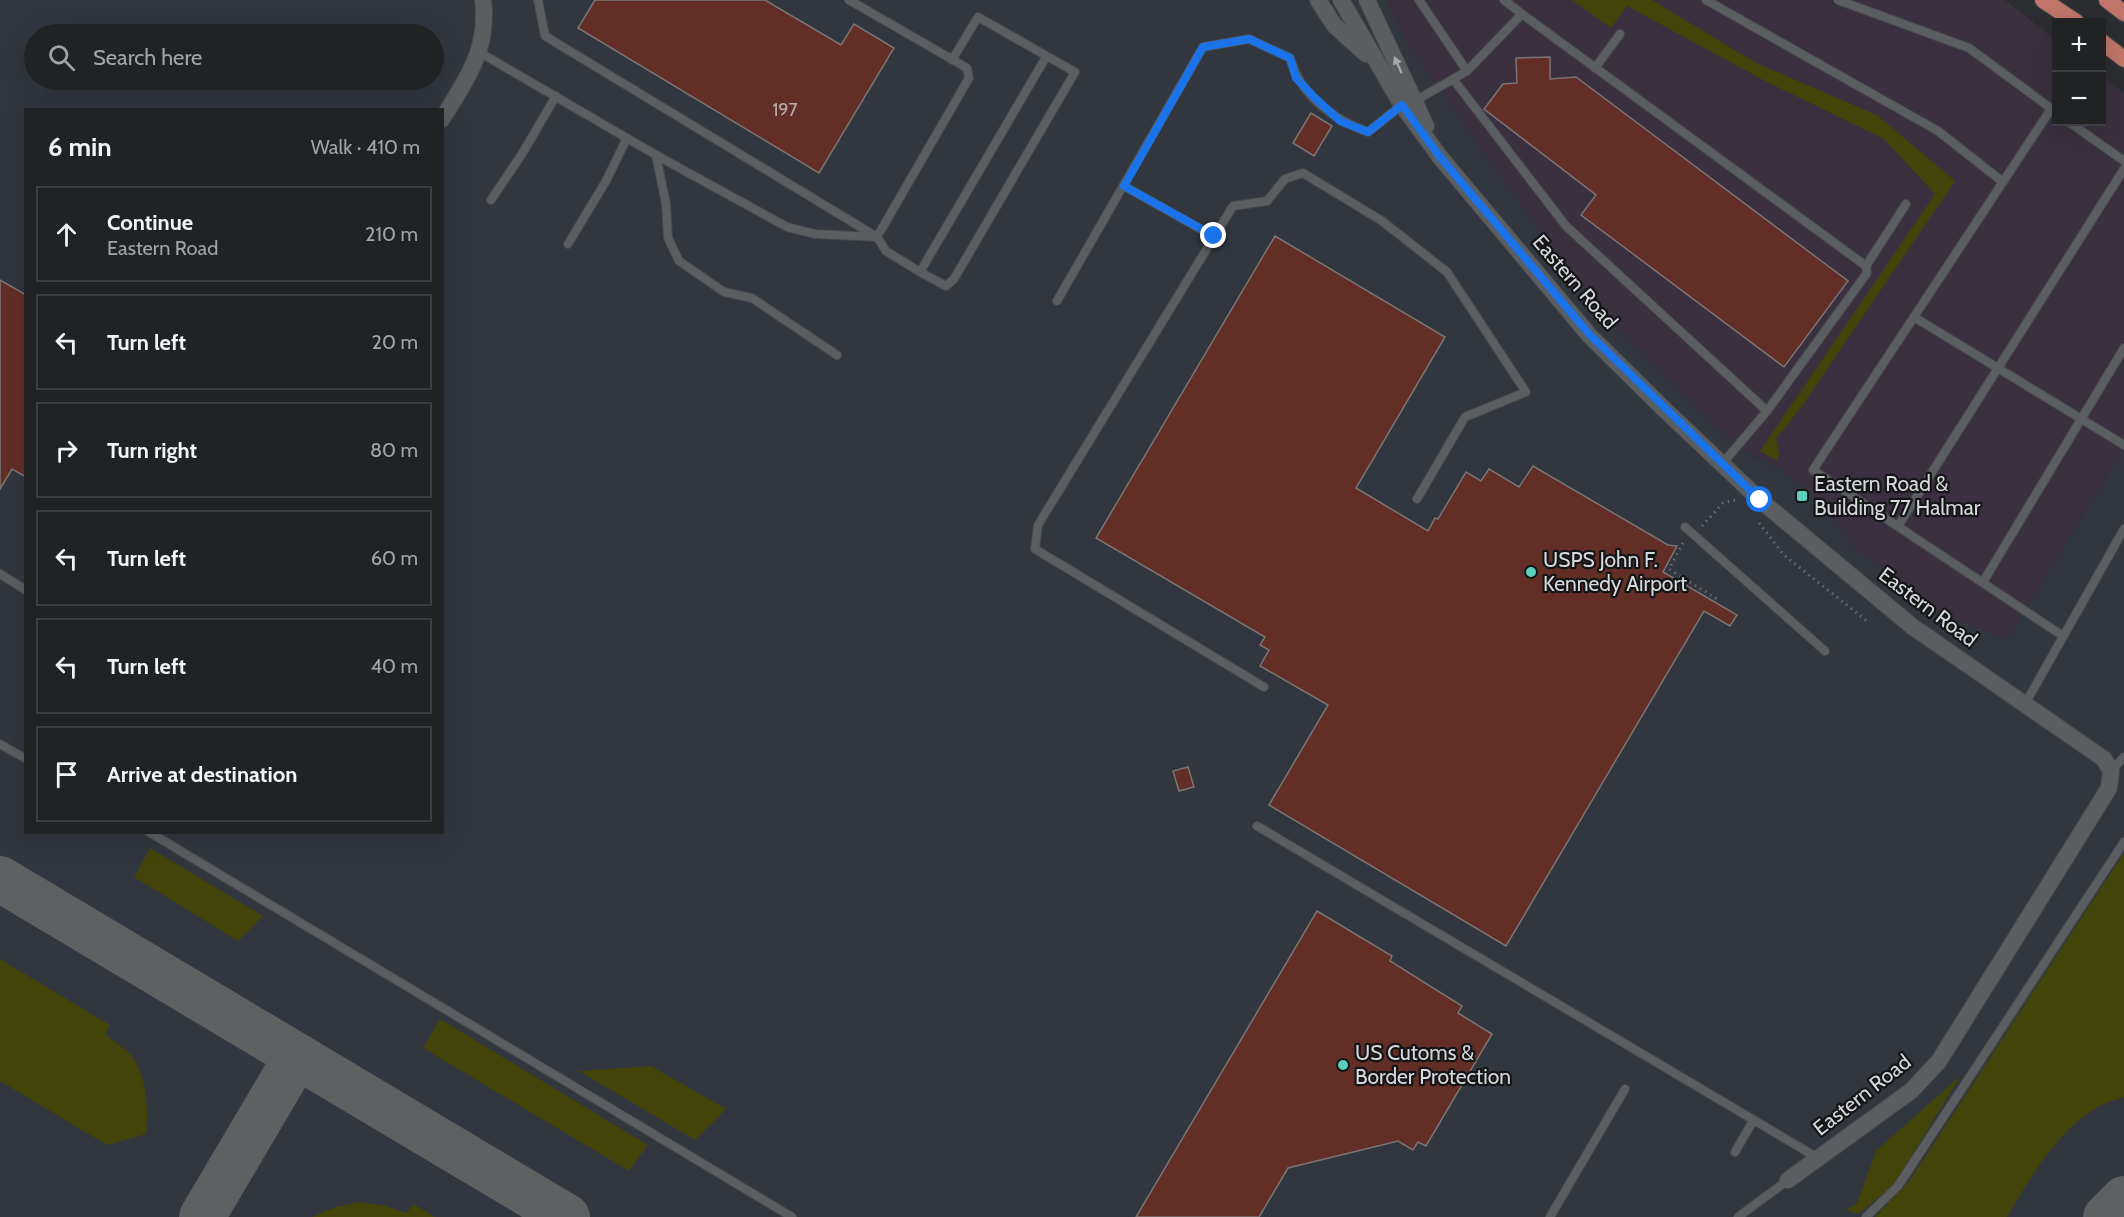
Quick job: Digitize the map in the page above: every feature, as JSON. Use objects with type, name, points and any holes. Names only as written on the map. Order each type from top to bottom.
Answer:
[{"type":"highway","points":[[2043,0],[2070,18]]},
{"type":"highway","points":[[2107,0],[2124,13]]},
{"type":"highway","points":[[2106,45],[2124,59]]},
{"type":"street","points":[[444,116],[468,77],[483,44],[483,0]]},
{"type":"street","points":[[1305,0],[1334,25]]},
{"type":"street","name":"Eastern Road","points":[[1318,0],[1334,25],[1379,67],[1408,103],[1440,157],[1589,334],[1722,464],[1760,500],[1913,627],[2104,759],[2111,771],[2109,788],[1939,1061],[1911,1091],[1788,1180]]},
{"type":"street","name":"Eastern Road","points":[[1341,0],[1379,67]]},
{"type":"street","points":[[1366,0],[1408,103]]},
{"type":"lane","points":[[538,0],[546,36],[877,237],[886,251],[946,286],[960,269],[1075,72],[978,18],[952,60]]},
{"type":"lane","points":[[849,0],[967,68],[969,78],[877,237]]},
{"type":"lane","points":[[1419,0],[1467,71]]},
{"type":"lane","points":[[1504,0],[1866,266]]},
{"type":"lane","points":[[1706,0],[1938,131],[2003,182]]},
{"type":"lane","points":[[1838,0],[1969,48],[2052,110]]},
{"type":"lane","points":[[1057,301],[1203,47],[1249,39],[1290,58],[1296,78],[1314,97],[1340,121],[1368,132],[1408,103],[1467,71],[1522,14]]},
{"type":"lane","points":[[1595,68],[1620,34]]},
{"type":"lane","points":[[479,52],[656,155],[787,227],[815,234],[877,237]]},
{"type":"lane","points":[[920,272],[1046,57]]},
{"type":"lane","points":[[1453,80],[1566,226],[1767,411]]},
{"type":"lane","points":[[491,200],[522,154],[556,96]]},
{"type":"lane","points":[[2052,114],[2003,182],[1813,470],[2063,636]]},
{"type":"lane","points":[[2075,126],[2124,161]]},
{"type":"lane","points":[[568,244],[606,181],[627,138]]},
{"type":"lane","points":[[656,155],[666,204],[668,238],[679,261],[724,292],[752,298],[837,355]]},
{"type":"lane","points":[[1898,526],[2124,169]]},
{"type":"lane","points":[[1263,687],[1035,549],[1038,525],[1233,206],[1267,201],[1286,179],[1303,173],[1382,221],[1447,272],[1526,392],[1465,417],[1416,499]]},
{"type":"lane","points":[[1124,186],[1214,236]]},
{"type":"lane","points":[[1722,464],[1767,411],[1867,273],[1866,266],[1906,204]]},
{"type":"lane","points":[[1914,317],[2124,446]]},
{"type":"lane","points":[[1983,582],[2124,348]]},
{"type":"lane","points":[[1685,527],[1825,651]]},
{"type":"lane","points":[[2025,704],[2124,529]]},
{"type":"lane","points":[[0,574],[24,589]]},
{"type":"lane","points":[[0,744],[24,758]]},
{"type":"lane","points":[[2111,771],[2124,757]]},
{"type":"lane","points":[[1257,826],[1818,1159]]},
{"type":"lane","points":[[153,834],[792,1217]]},
{"type":"lane","points":[[1866,1217],[1898,1186],[2124,842]]},
{"type":"lane","points":[[1550,1217],[1625,1089]]},
{"type":"lane","points":[[1735,1152],[1753,1120]]},
{"type":"lane","points":[[1738,1217],[1788,1180]]},
{"type":"path","points":[[1698,530],[1727,500],[1734,500],[1741,506]]},
{"type":"path","points":[[1755,518],[1784,555],[1868,622]]},
{"type":"path","points":[[1683,543],[1669,569],[1717,599]]},
{"type":"shaded area","points":[[0,0],[1387,0],[1411,49],[1739,449],[1782,470],[1824,505],[1856,549],[2007,638],[2124,448],[2124,1217],[0,1217]]},
{"type":"shaded area","points":[[1387,0],[2005,0],[2052,37],[2052,126],[2106,126],[2106,78],[2124,93],[2124,448],[2007,639],[1941,614],[1856,549],[1824,505],[1782,470],[1739,449],[1586,296],[1411,49]]},
{"type":"shaded area","points":[[1572,0],[1652,0],[1756,63],[1877,115],[1955,181],[1802,406],[1776,439],[1779,454],[1777,461],[1760,451],[1935,194],[1884,139],[1765,81],[1627,6],[1611,28]]},
{"type":"shaded area","points":[[150,848],[263,916],[238,941],[134,877]]},
{"type":"shaded area","points":[[2124,853],[2124,1097],[2101,1105],[2069,1129],[2046,1156],[2007,1217],[1875,1217],[1910,1180]]},
{"type":"shaded area","points":[[0,959],[110,1025],[105,1034],[128,1052],[143,1080],[147,1102],[146,1134],[107,1145],[0,1081]]},
{"type":"shaded area","points":[[440,1019],[648,1145],[629,1171],[423,1048]]},
{"type":"shaded area","points":[[651,1066],[726,1109],[695,1140],[579,1071]]},
{"type":"shaded area","points":[[1961,1075],[1893,1186],[1858,1214],[1846,1210],[1857,1203],[1876,1151]]},
{"type":"shaded area","points":[[360,1202],[385,1206],[407,1213],[413,1204],[435,1217],[312,1217],[336,1207]]},
{"type":"building","points":[[595,0],[765,0],[841,45],[854,24],[894,48],[819,173],[578,28]]},
{"type":"building","points":[[1550,57],[1550,79],[1576,77],[1848,281],[1784,367],[1581,215],[1596,195],[1484,109],[1503,84],[1517,83],[1516,58]]},
{"type":"building","points":[[1311,113],[1332,126],[1314,156],[1293,143]]},
{"type":"building","points":[[1275,236],[1445,337],[1356,488],[1428,531],[1435,518],[1438,519],[1466,472],[1481,481],[1489,469],[1519,487],[1533,466],[1668,545],[1677,546],[1663,572],[1737,615],[1730,626],[1704,611],[1506,946],[1269,805],[1328,705],[1260,666],[1269,650],[1260,645],[1265,637],[1096,538]]},
{"type":"building","points":[[0,280],[24,294],[24,476],[12,469],[0,489]]},
{"type":"building","points":[[1188,767],[1194,787],[1179,791],[1173,771]]},
{"type":"building","points":[[1317,911],[1392,956],[1390,961],[1462,1006],[1458,1013],[1492,1034],[1426,1146],[1418,1142],[1413,1150],[1398,1141],[1288,1168],[1259,1217],[1136,1217]]},
{"type":"taxiway","points":[[0,879],[567,1217]]},
{"type":"taxiway","points":[[202,1217],[297,1056]]},
{"type":"taxiway","points":[[2106,1217],[2124,1199]]},
{"type":"place","name":"Eastern Road & Building 77 Halmar","points":[[1802,496]]},
{"type":"place","name":"USPS John F. Kennedy Airport","points":[[1531,572]]},
{"type":"place","name":"US Cutoms & Border Protection","points":[[1343,1065]]},
{"type":"route","points":[[1214,236],[1124,186],[1203,47],[1249,39],[1290,58],[1296,78],[1340,121],[1368,132],[1402,105],[1440,157],[1589,334],[1664,410],[1760,500]]}]
